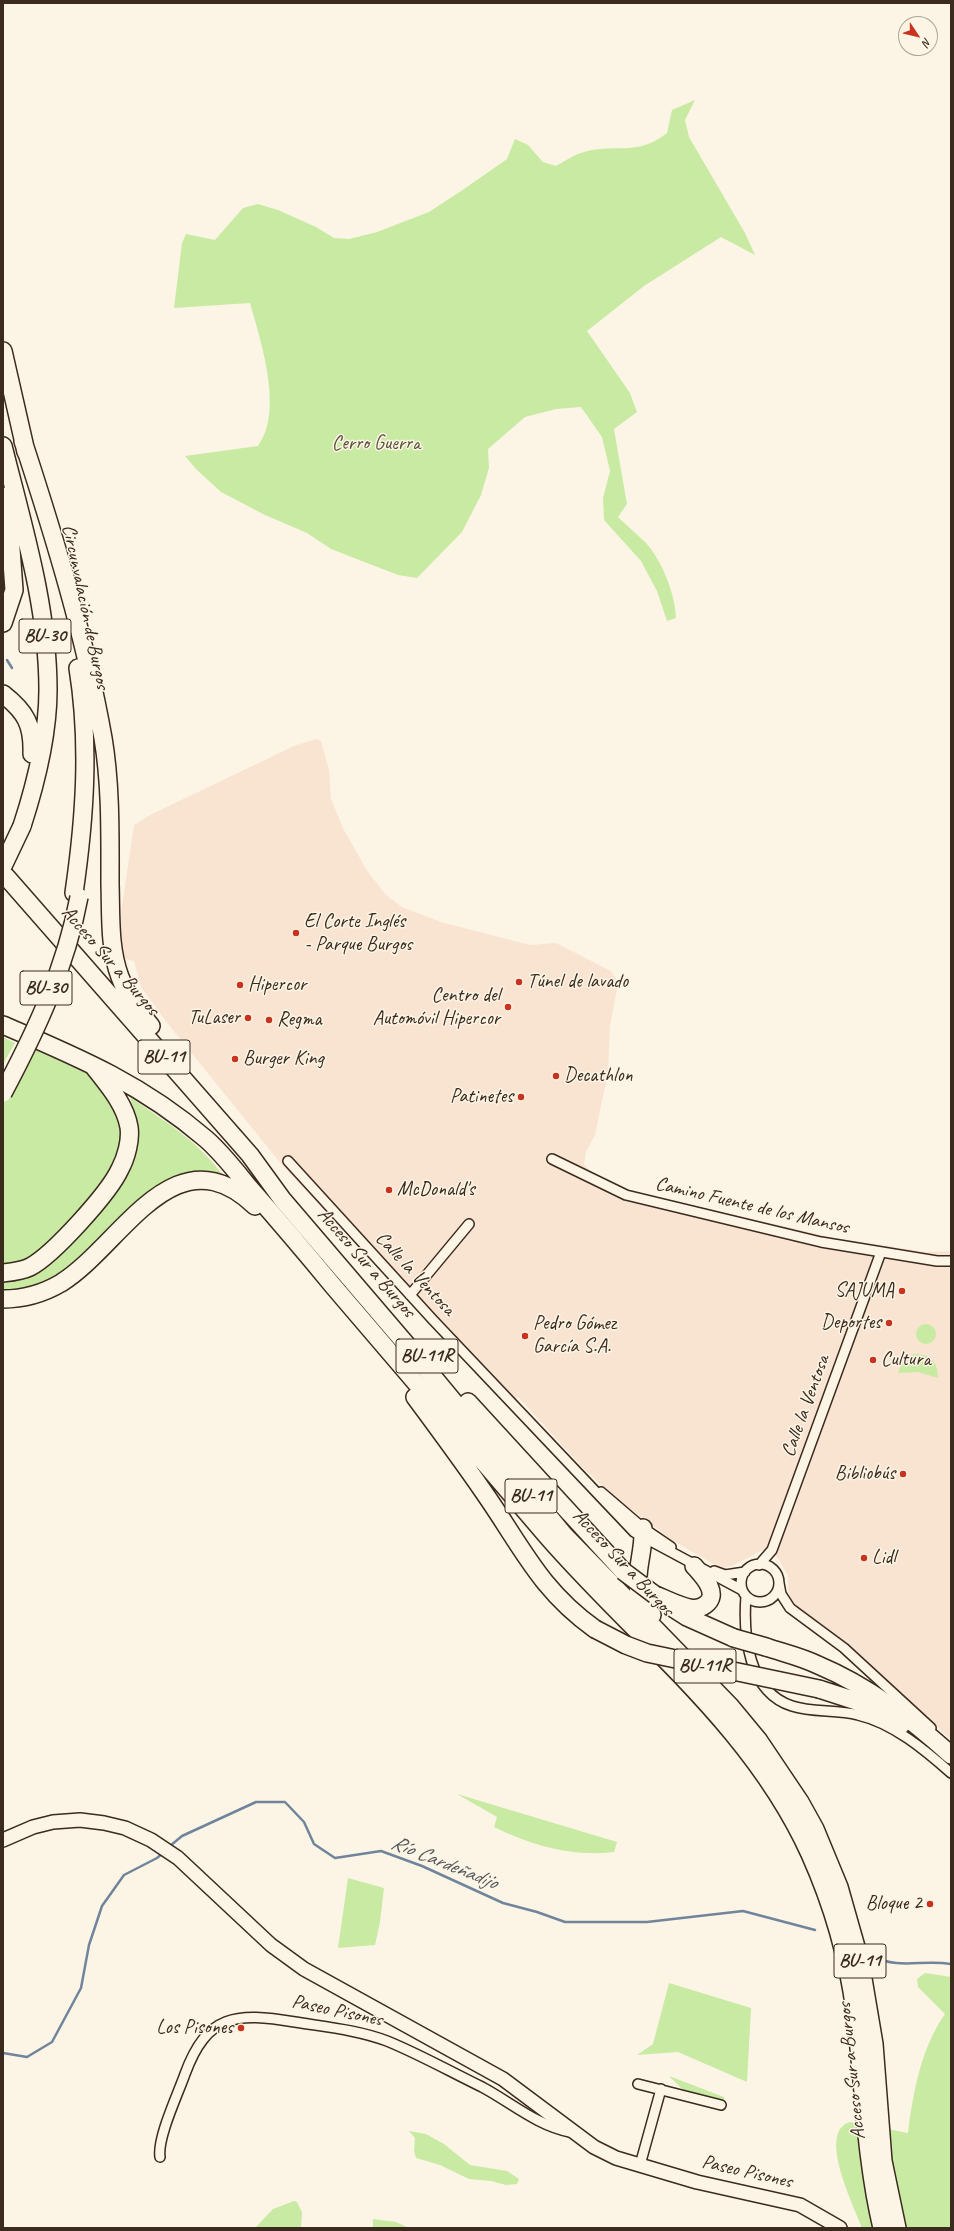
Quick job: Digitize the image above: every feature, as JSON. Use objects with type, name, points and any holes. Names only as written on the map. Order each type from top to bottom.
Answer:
[{"type":"highway","name":"Circunvalación de Burgos","points":[[3,351],[23,441],[58,574],[78,669],[85,733],[85,796],[77,895],[62,945],[43,996],[23,1042],[3,1078]]},
{"type":"highway","points":[[23,441],[59,551],[89,666],[103,740],[108,790],[111,922],[116,965],[131,1000],[234,1130],[250,1155]]},
{"type":"highway","name":"BU-30","points":[[3,446],[37,585],[44,628],[48,692],[39,764],[22,826],[3,866]]},
{"type":"highway","points":[[3,496],[10,535],[14,590],[3,624]]},
{"type":"highway","points":[[3,694],[17,704],[28,719],[33,737],[32,757],[24,797],[22,826]]},
{"type":"highway","points":[[3,858],[24,885],[38,911]]},
{"type":"highway","name":"Acceso Sur a Burgos","points":[[3,873],[38,911],[250,1155],[282,1199],[406,1344],[564,1535],[730,1706],[759,1741],[777,1772],[800,1802],[815,1829],[840,1887],[860,1961],[874,2044],[877,2164],[882,2228]]},
{"type":"highway","points":[[3,1093],[30,1043],[62,963],[77,895]]},
{"type":"highway","name":"Acceso Sur a Burgos","points":[[3,1025],[92,1063],[141,1090],[172,1111],[211,1143],[284,1225],[364,1321],[586,1580],[777,1772],[823,1885],[838,1933],[855,2013],[877,2164],[897,2228]]},
{"type":"highway","points":[[3,1273],[29,1267],[46,1256],[79,1223],[120,1170],[126,1151],[129,1128],[119,1100],[92,1063]]},
{"type":"highway","name":"BU-11R","points":[[250,1155],[606,1555],[623,1572],[687,1617],[734,1638],[817,1664],[876,1695],[901,1712],[951,1755]]},
{"type":"highway","points":[[3,1299],[33,1295],[60,1283],[82,1266],[153,1198],[180,1183],[205,1180],[225,1184],[284,1225]]},
{"type":"highway","name":"BU-11R","points":[[364,1321],[385,1358],[484,1492],[531,1565],[552,1593],[567,1608],[595,1629],[626,1645],[647,1653],[819,1689],[856,1701],[894,1720],[951,1765]]},
{"type":"highway","points":[[642,1533],[637,1578],[638,1592],[643,1606],[742,1709],[757,1727],[777,1772]]},
{"type":"highway","points":[[655,1595],[690,1608],[703,1607],[708,1603],[711,1596],[711,1590],[702,1570]]},
{"type":"main road","name":"Paseo Pisones","points":[[3,1840],[33,1827],[53,1822],[85,1820],[125,1828],[160,1844],[271,1945],[304,1969],[503,2078],[594,2147],[609,2155],[697,2182],[800,2205],[840,2228]]},
{"type":"street","name":"Camino Fuente de los Mansos","points":[[552,1159],[626,1195],[821,1242],[937,1261],[951,1261]]},
{"type":"street","name":"Calle la Ventosa","points":[[288,1161],[410,1295],[606,1505],[642,1533],[702,1570],[744,1593]]},
{"type":"street","points":[[410,1295],[469,1224]]},
{"type":"street","name":"Calle la Ventosa","points":[[759,1564],[772,1550],[880,1252]]},
{"type":"street","name":"Calle la Ventosa","points":[[642,1533],[702,1570],[725,1575],[745,1572]]},
{"type":"street","name":"Calle la Ventosa","points":[[772,1550],[774,1571]]},
{"type":"street","points":[[951,1747],[852,1655],[828,1635],[790,1608],[781,1594],[779,1583],[774,1571],[770,1567],[759,1564],[749,1568],[745,1572],[741,1584],[744,1593],[752,1662],[764,1686],[771,1693],[792,1706],[858,1715],[877,1722],[911,1742],[951,1773]]},
{"type":"street","points":[[744,1593],[757,1602],[770,1600],[778,1590],[779,1583]]},
{"type":"street","name":"Paseo Pisones","points":[[160,2157],[159,2149],[163,2136],[195,2049],[215,2026],[224,2021],[238,2019],[277,2019],[350,2031],[387,2041],[482,2088],[534,2120],[552,2128],[576,2133]]},
{"type":"street","points":[[638,2084],[721,2106]]},
{"type":"street","points":[[640,2165],[661,2090]]},
{"type":"shaded area","points":[[316,739],[321,741],[329,770],[331,799],[344,830],[368,872],[386,895],[402,907],[441,922],[530,945],[556,943],[611,971],[616,979],[617,989],[610,1026],[608,1073],[595,1135],[586,1152],[584,1164],[592,1173],[634,1192],[835,1238],[926,1252],[951,1251],[951,1740],[855,1650],[793,1604],[788,1591],[788,1576],[778,1558],[765,1549],[732,1566],[722,1568],[715,1565],[672,1540],[613,1496],[584,1469],[518,1397],[508,1408],[282,1165],[168,1024],[141,987],[134,961],[125,959],[121,949],[121,913],[134,825],[152,814],[294,746]]},
{"type":"green space","name":"Cerro Guerra","points":[[695,100],[685,120],[689,137],[745,233],[755,255],[721,237],[644,286],[587,331],[630,393],[637,412],[614,429],[627,504],[618,517],[652,550],[667,578],[673,598],[676,618],[667,621],[657,591],[641,561],[604,520],[603,498],[610,471],[602,437],[581,407],[556,409],[525,417],[488,449],[489,468],[481,495],[462,532],[417,578],[398,575],[331,549],[307,533],[265,515],[221,492],[196,469],[185,456],[258,446],[266,431],[270,396],[268,376],[260,337],[250,303],[174,308],[182,243],[186,234],[215,240],[243,208],[258,204],[278,210],[316,227],[334,238],[349,239],[377,232],[429,212],[464,189],[507,159],[515,139],[528,145],[543,162],[556,166],[584,152],[646,145],[667,133],[672,110]]},
{"type":"green space","points":[[3,1037],[15,1043],[3,1064]]},
{"type":"green space","points":[[36,1050],[95,1077],[109,1097],[121,1123],[120,1148],[116,1161],[103,1182],[61,1232],[24,1262],[3,1267],[3,1101]]},
{"type":"green space","points":[[130,1097],[168,1123],[193,1143],[215,1165],[224,1177],[199,1174],[56,1281],[3,1293],[3,1280],[26,1277],[52,1262],[77,1237],[129,1169],[134,1156],[138,1127]]},
{"type":"green space","points":[[926,1324],[933,1327],[936,1334],[933,1341],[926,1344],[919,1341],[916,1334],[919,1327]]},
{"type":"green space","points":[[914,1354],[929,1357],[935,1363],[938,1378],[918,1372],[898,1373],[900,1366],[904,1361]]},
{"type":"green space","points":[[457,1794],[617,1842],[614,1852],[583,1853],[567,1851],[538,1845],[523,1840],[494,1827],[497,1817]]},
{"type":"green space","points":[[348,1878],[384,1888],[380,1922],[375,1945],[338,1948]]},
{"type":"green space","points":[[925,1973],[951,1977],[951,2228],[862,2228],[841,2171],[837,2155],[837,2140],[840,2129],[850,2122],[908,2133],[919,2071],[930,2041],[945,2014],[918,1987],[917,1979]]},
{"type":"green space","points":[[669,1983],[751,2008],[747,2082],[678,2052],[637,2055],[653,2044]]},
{"type":"green space","points":[[669,2076],[724,2097],[724,2102],[684,2091]]},
{"type":"green space","points":[[409,2131],[426,2134],[444,2144],[470,2165],[507,2171],[519,2179],[517,2184],[506,2185],[491,2181],[469,2179],[440,2165],[416,2158],[414,2151],[415,2138]]},
{"type":"green space","points":[[294,2201],[297,2202],[302,2212],[301,2228],[255,2228],[273,2209]]},
{"type":"green space","points":[[373,2219],[396,2222],[409,2228],[373,2228]]},
{"type":"waterway","points":[[7,660],[12,668]]},
{"type":"waterway","name":"Río Cardeñadijo","points":[[170,1846],[182,1836],[256,1802],[285,1802],[304,1822],[314,1844],[335,1858],[381,1851],[422,1866],[503,1903],[537,1912],[565,1922],[647,1922],[743,1911],[815,1930]]},
{"type":"waterway","name":"Río Cardeñadijo","points":[[3,2053],[27,2057],[52,2042],[81,1988],[89,1945],[102,1906],[124,1875],[157,1858],[163,1853]]},
{"type":"waterway","name":"Río Cardeñadijo","points":[[871,1956],[892,1962],[951,1964]]},
{"type":"place","name":"El Corte Inglés - Parque Burgos","points":[[296,933]]},
{"type":"place","name":"Túnel de lavado","points":[[519,982]]},
{"type":"place","name":"Hipercor","points":[[240,985]]},
{"type":"place","name":"Centro del Automóvil Hipercor","points":[[508,1007]]},
{"type":"place","name":"TuLaser","points":[[248,1018]]},
{"type":"place","name":"Regma","points":[[269,1020]]},
{"type":"place","name":"Burger King","points":[[235,1059]]},
{"type":"place","name":"Decathlon","points":[[556,1076]]},
{"type":"place","name":"Patinetes","points":[[521,1097]]},
{"type":"place","name":"McDonald's","points":[[389,1190]]},
{"type":"place","name":"SAJUMA","points":[[902,1291]]},
{"type":"place","name":"Deportes","points":[[889,1323]]},
{"type":"place","name":"Pedro Gómez García S.A.","points":[[525,1336]]},
{"type":"place","name":"Cultura","points":[[873,1360]]},
{"type":"place","name":"Bibliobús","points":[[903,1474]]},
{"type":"place","name":"Lidl","points":[[864,1558]]},
{"type":"place","name":"Bloque 2","points":[[930,1904]]},
{"type":"place","name":"Los Pisones","points":[[241,2028]]}]
